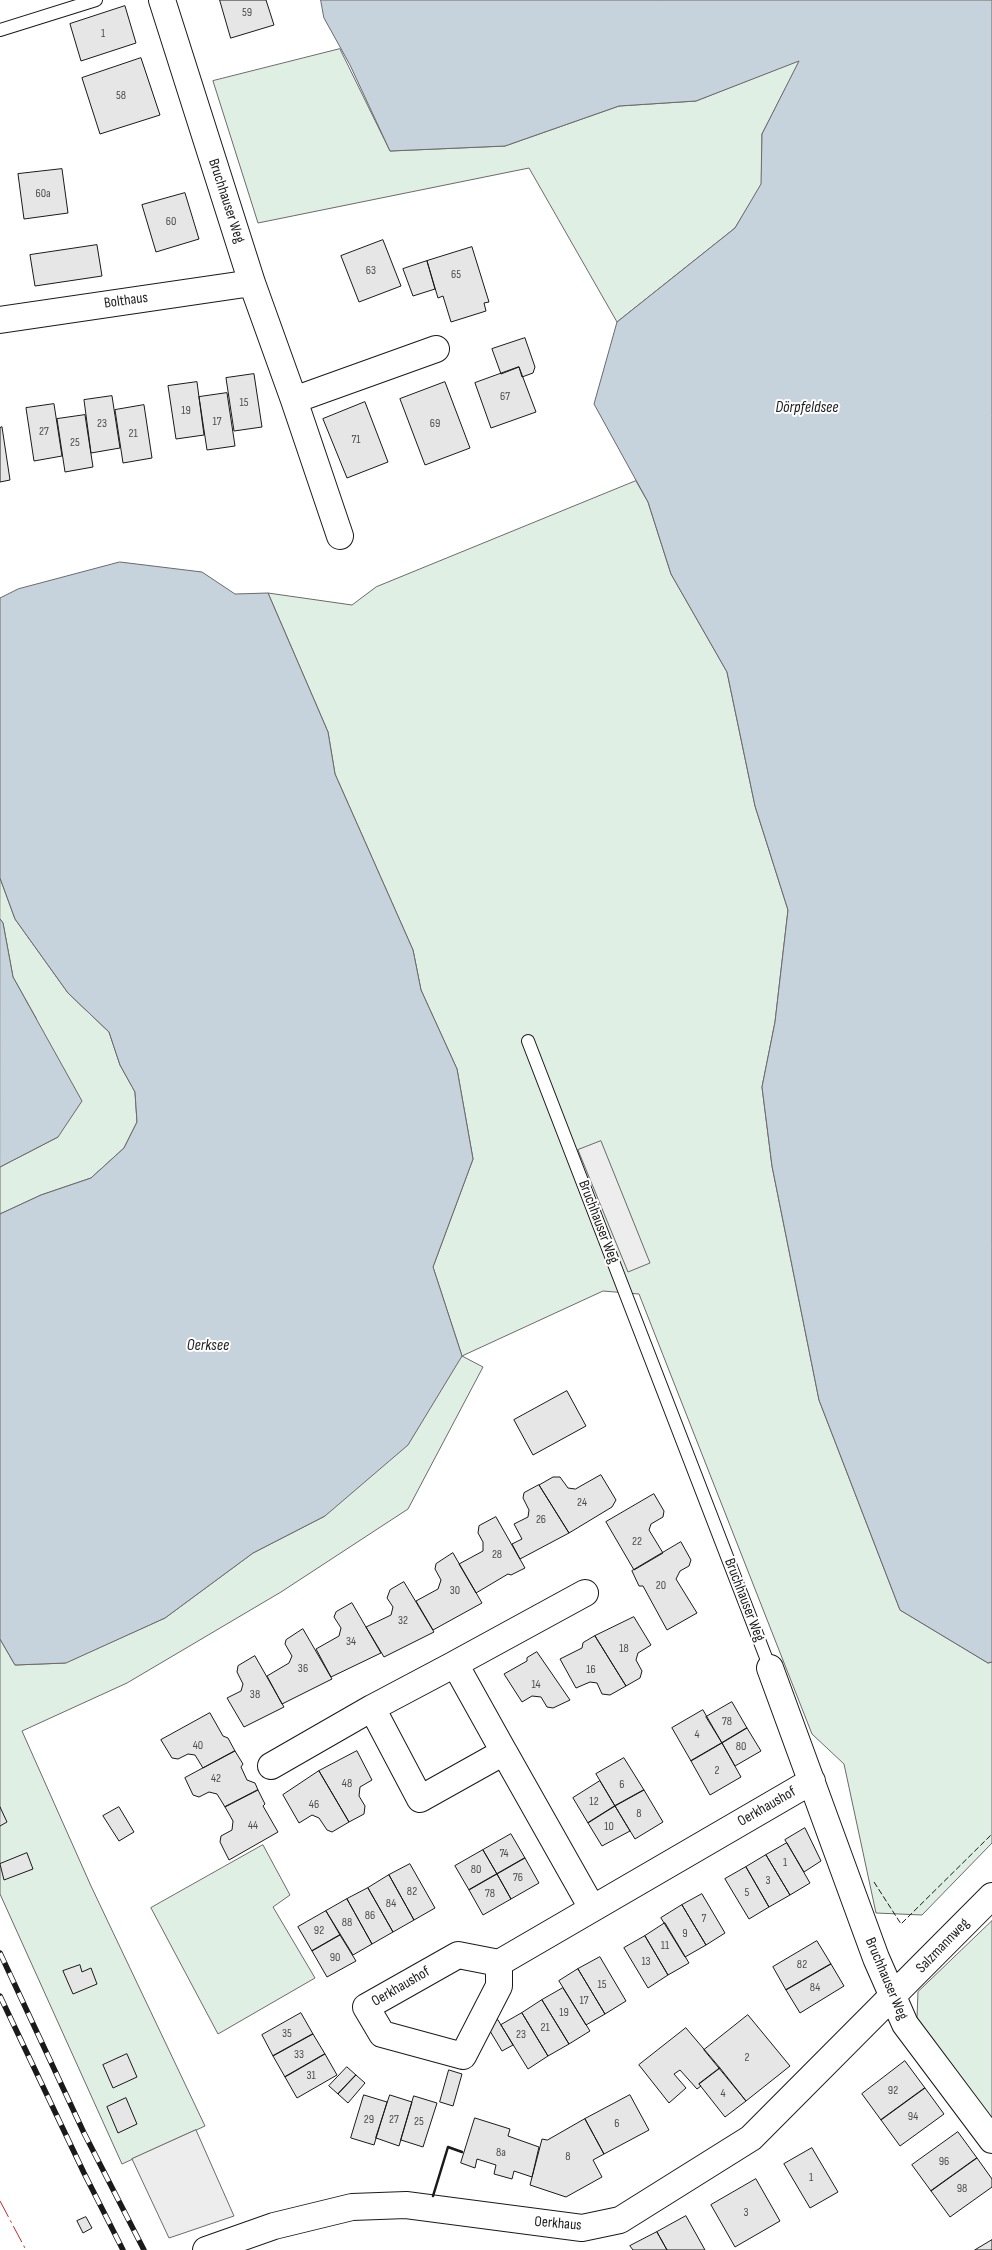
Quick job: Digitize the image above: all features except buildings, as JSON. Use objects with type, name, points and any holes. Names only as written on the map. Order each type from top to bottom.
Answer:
[{"type":"street","name":"Bruchhauser Weg","points":[[162,0],[252,283],[340,536]]},
{"type":"street","name":"Bolthaus","points":[[0,320],[252,283]]},
{"type":"street","points":[[294,400],[436,349]]},
{"type":"street","points":[[271,1766],[372,1708],[585,1593]]},
{"type":"street","points":[[455,1664],[592,1908]]},
{"type":"street","name":"Bruchhauser Weg","points":[[770,1668],[876,1958],[905,2024],[992,2140]]},
{"type":"street","points":[[372,1708],[420,1799],[504,1752]]},
{"type":"street","name":"Oerkhaushof","points":[[499,1963],[499,1986],[463,2056],[382,2034],[366,2007],[458,1955],[499,1963],[812,1781]]},
{"type":"street","name":"Salzmannweg","points":[[894,1996],[992,1896]]},
{"type":"street","name":"Oerkhaus","points":[[206,2250],[274,2226],[352,2207],[406,2205],[582,2228],[620,2220],[751,2138],[894,1996]]},
{"type":"lane","points":[[0,30],[96,0]]},
{"type":"lane","name":"Bruchhauser Weg","points":[[528,1042],[770,1668]]},
{"type":"green space","points":[[340,49],[390,151],[505,146],[619,106],[696,101],[800,60],[762,134],[762,184],[735,228],[617,322],[529,168],[258,223],[213,81]]},
{"type":"green space","points":[[636,481],[648,502],[671,574],[727,672],[755,806],[788,910],[775,1022],[762,1087],[772,1166],[819,1400],[900,1610],[988,1663],[992,1662],[992,1843],[922,1915],[876,1913],[844,1764],[812,1734],[639,1294],[603,1291],[462,1356],[433,1267],[473,1159],[457,1069],[421,990],[413,950],[335,774],[328,732],[268,593],[352,605],[376,587]]},
{"type":"green space","points":[[0,878],[15,919],[68,993],[109,1032],[120,1065],[135,1092],[137,1122],[124,1148],[91,1178],[41,1195],[0,1214],[0,1167],[58,1137],[36,1018],[13,977],[3,923],[0,919]]},
{"type":"green space","points":[[462,1356],[483,1367],[408,1509],[281,1592],[127,1683],[22,1731],[91,1886],[205,2126],[122,2164],[0,1894],[0,1639],[15,1665],[65,1663],[165,1618],[253,1553],[325,1516]]},
{"type":"green space","points":[[263,1845],[290,1895],[273,1907],[315,1978],[218,2034],[151,1908]]},
{"type":"green space","points":[[992,1921],[992,2120],[917,2018],[918,1992]]},
{"type":"shaded area","points":[[601,1141],[650,1263],[628,1272],[578,1150]]},
{"type":"shaded area","points":[[196,2130],[234,2216],[169,2238],[132,2159]]},
{"type":"water","name":"Dörpfeldsee","points":[[321,0],[992,0],[992,1662],[988,1663],[900,1610],[819,1400],[772,1166],[762,1087],[775,1022],[788,910],[755,806],[727,672],[671,574],[648,502],[594,404],[617,322],[735,228],[761,184],[762,134],[799,61],[696,101],[619,106],[505,146],[390,151],[350,65],[324,18]]},
{"type":"water","name":"Oerksee","points":[[120,562],[202,572],[235,594],[268,593],[328,732],[335,774],[413,950],[421,990],[457,1069],[473,1159],[433,1267],[462,1356],[408,1445],[325,1516],[253,1553],[165,1618],[66,1663],[15,1665],[0,1639],[0,1214],[41,1195],[91,1178],[124,1148],[137,1122],[135,1092],[120,1065],[109,1032],[68,993],[15,919],[0,878],[0,598],[18,589]]},
{"type":"water","points":[[0,919],[3,923],[13,977],[82,1101],[58,1137],[0,1167]]},
{"type":"railway","points":[[0,1953],[84,2133],[144,2250]]},
{"type":"railway","points":[[0,1996],[84,2173],[123,2250]]},
{"type":"fence","points":[[874,1882],[901,1924],[992,1834]]},
{"type":"wall","points":[[433,2196],[448,2147],[462,2152]]},
{"type":"power","points":[[0,2201],[26,2250]]}]
